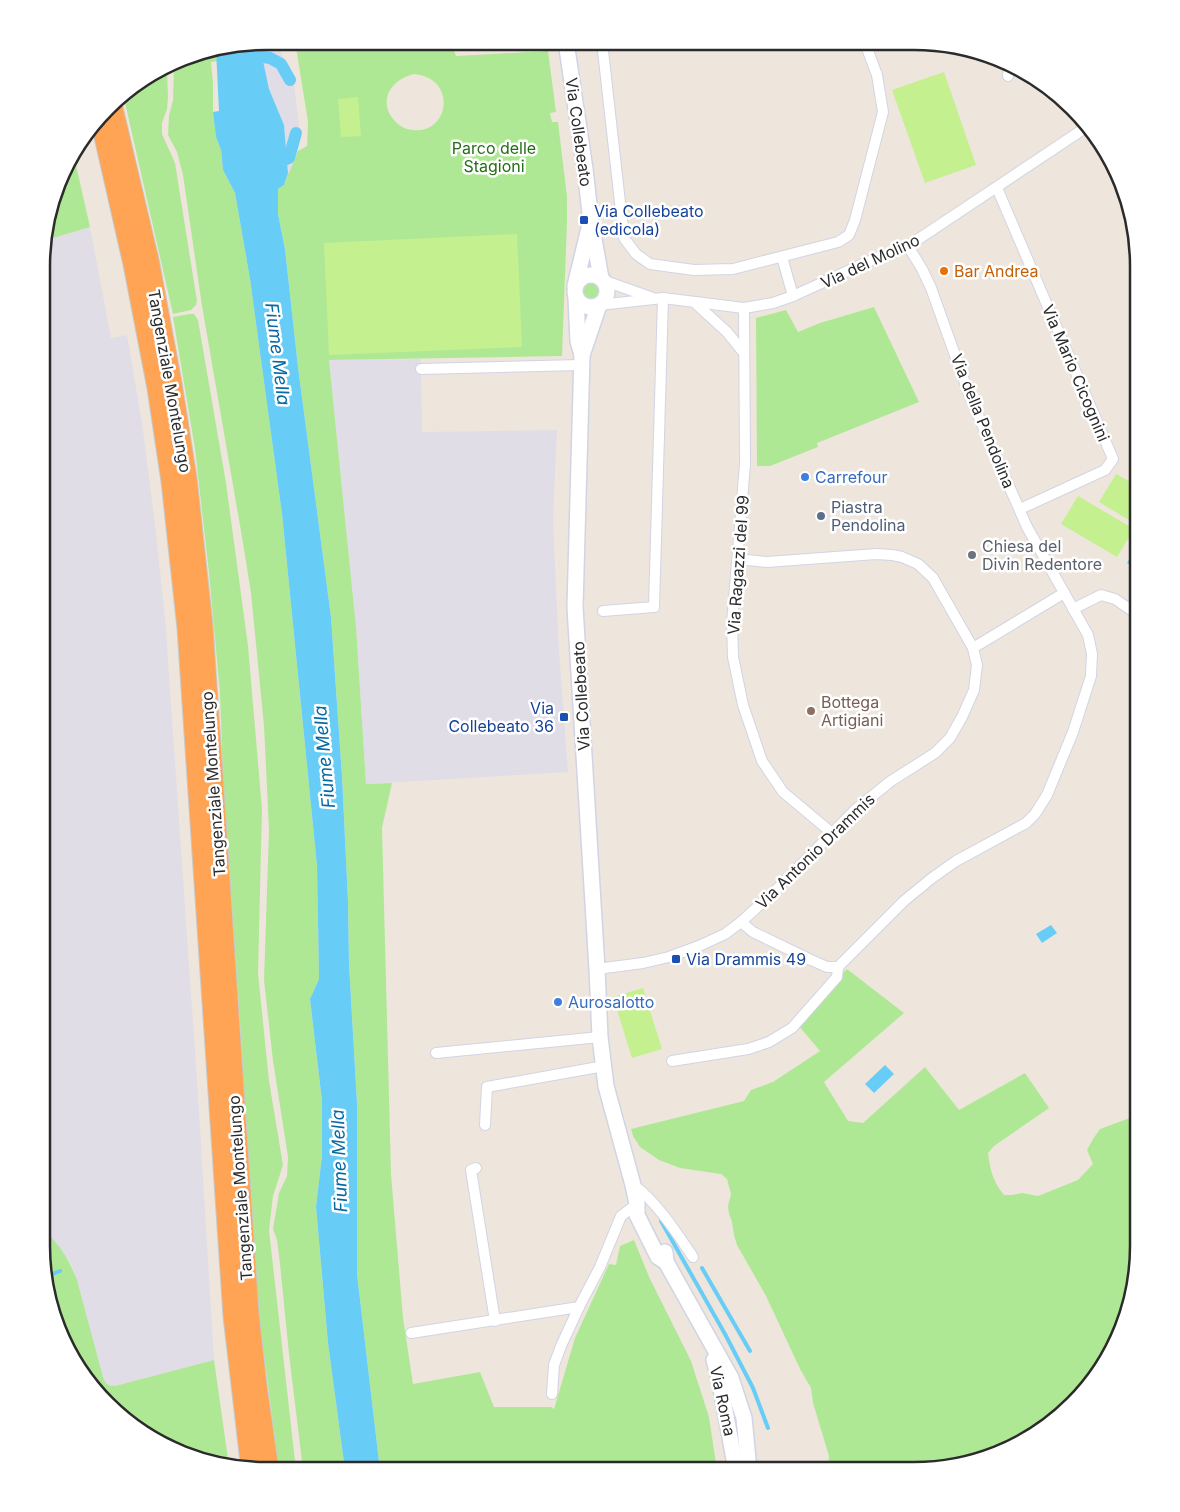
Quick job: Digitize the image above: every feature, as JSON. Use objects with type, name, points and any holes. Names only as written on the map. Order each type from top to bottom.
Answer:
[{"type":"highway","name":"Tangenziale Montelungo","points":[[114,112],[149,260],[172,383],[187,478],[203,625],[246,1286],[268,1462]]},
{"type":"highway","name":"Tangenziale Montelungo","points":[[102,127],[133,264],[157,388],[171,481],[187,628],[232,1307],[250,1462]]},
{"type":"street","name":"Via Collebeato","points":[[567,50],[591,222],[603,280]]},
{"type":"street","points":[[603,50],[624,238],[636,254],[650,264],[694,270],[733,269],[782,258],[838,242],[849,235],[855,220],[883,112],[877,75],[868,50]]},
{"type":"street","name":"Via del Molino","points":[[603,280],[660,298],[744,308],[773,303],[908,246],[1081,131]]},
{"type":"street","name":"Via Mario Cicognini","points":[[997,188],[1113,459],[1105,470],[1020,509]]},
{"type":"street","name":"Via Collebeato","points":[[591,222],[576,293],[578,341],[581,360],[581,423],[575,607],[600,1037],[606,1086],[637,1204]]},
{"type":"street","name":"Via della Pendolina","points":[[672,1061],[748,1049],[769,1042],[792,1028],[837,978],[838,967],[911,895],[956,860],[1026,823],[1035,814],[1048,794],[1073,732],[1091,676],[1092,654],[1088,635],[1027,527],[970,397],[931,288],[908,246]]},
{"type":"street","points":[[782,258],[793,296]]},
{"type":"street","points":[[596,275],[603,280],[608,292],[604,302],[594,307],[584,306],[576,293],[580,279],[585,276],[596,275]]},
{"type":"street","points":[[602,610],[654,607],[660,298]]},
{"type":"street","name":"Via del Molino","points":[[600,305],[660,298]]},
{"type":"street","points":[[693,302],[727,332],[744,353]]},
{"type":"street","name":"Via Collebeato","points":[[581,360],[600,305]]},
{"type":"street","name":"Via Ragazzi del 99","points":[[744,308],[745,464],[732,623],[733,657],[743,705],[762,761],[784,792],[832,833]]},
{"type":"street","points":[[422,369],[581,360]]},
{"type":"street","name":"Via Antonio Drammis","points":[[597,970],[669,957],[725,934],[776,890],[854,810],[892,781],[935,753],[950,738],[974,690],[977,666],[972,648],[933,578],[918,564],[902,557],[876,554],[766,562],[738,560]]},
{"type":"street","points":[[972,648],[1064,593]]},
{"type":"street","points":[[1073,609],[1101,594],[1115,599],[1130,609]]},
{"type":"street","points":[[741,922],[753,932],[811,960],[827,967],[838,967]]},
{"type":"street","points":[[436,1053],[600,1037]]},
{"type":"street","points":[[485,1125],[487,1087],[604,1066]]},
{"type":"street","points":[[476,1168],[471,1170],[495,1321]]},
{"type":"street","points":[[632,1185],[651,1201],[693,1257]]},
{"type":"street","points":[[552,1394],[554,1365],[561,1346],[600,1267],[621,1216],[637,1204]]},
{"type":"street","name":"Via Roma","points":[[637,1204],[645,1212],[666,1253],[666,1262],[731,1378],[744,1418],[748,1462]]},
{"type":"street","points":[[412,1333],[579,1307]]},
{"type":"street","name":"Via Roma","points":[[706,1332],[719,1378],[735,1462]]},
{"type":"shaded area","points":[[261,50],[280,50],[293,77],[300,132],[298,151],[289,174],[284,125],[269,89]]},
{"type":"shaded area","points":[[90,227],[111,338],[127,335],[142,423],[165,617],[214,1360],[115,1386],[110,1386],[104,1381],[72,1266],[50,1237],[50,252],[52,238]]},
{"type":"shaded area","points":[[421,359],[422,432],[557,430],[553,520],[559,651],[568,772],[366,784],[356,627],[329,360]]},
{"type":"green space","name":"Parco delle Stagioni","points":[[296,50],[454,50],[456,56],[548,51],[556,112],[550,113],[552,122],[558,122],[567,197],[562,356],[329,360],[356,627],[366,784],[392,783],[382,828],[391,1174],[403,1318],[413,1384],[480,1372],[494,1407],[551,1407],[554,1409],[575,1338],[609,1264],[616,1265],[620,1246],[634,1240],[650,1279],[691,1361],[709,1417],[716,1462],[379,1462],[357,1274],[357,1103],[349,964],[342,776],[331,617],[298,367],[285,249],[278,214],[278,189],[284,185],[298,151],[307,146],[308,122]],"holes":[[[414,74],[428,78],[437,85],[443,95],[444,105],[441,115],[435,124],[426,129],[411,130],[396,122],[389,112],[387,98],[389,91],[399,80]]]},
{"type":"green space","points":[[217,56],[217,61],[211,62],[216,137],[221,150],[223,170],[235,193],[250,279],[282,514],[317,866],[319,979],[310,999],[322,1101],[322,1155],[316,1207],[328,1343],[344,1462],[302,1462],[280,1264],[277,1240],[273,1229],[279,1193],[287,1176],[288,1157],[273,1061],[264,980],[269,830],[264,726],[251,593],[242,537],[202,306],[183,175],[177,152],[168,135],[169,116],[173,100],[174,70]]},
{"type":"green space","points":[[944,72],[976,165],[925,183],[892,90]]},
{"type":"green space","points":[[167,74],[167,109],[162,123],[162,134],[175,163],[197,301],[191,310],[173,314],[125,103],[146,86]]},
{"type":"green space","points":[[358,97],[361,136],[341,137],[338,99]]},
{"type":"green space","points":[[76,164],[90,227],[52,238],[61,197]]},
{"type":"green space","points":[[517,234],[522,347],[329,355],[324,243]]},
{"type":"green space","points":[[591,281],[598,284],[601,291],[598,298],[591,301],[584,298],[581,291],[584,284]]},
{"type":"green space","points":[[874,307],[919,402],[817,443],[818,447],[770,466],[757,466],[756,318],[786,310],[798,332],[820,323]]},
{"type":"green space","points":[[194,314],[198,320],[226,483],[248,646],[262,809],[258,973],[269,1081],[283,1165],[273,1196],[269,1230],[295,1462],[278,1462],[257,1300],[247,1171],[242,1052],[223,776],[220,694],[195,449],[173,317]]},
{"type":"green space","points":[[1116,474],[1130,482],[1130,521],[1099,502]]},
{"type":"green space","points":[[1078,496],[1130,527],[1130,536],[1117,557],[1061,524]]},
{"type":"green space","points":[[847,969],[904,1013],[824,1082],[848,1121],[863,1123],[925,1067],[959,1110],[1025,1073],[1049,1108],[994,1146],[988,1153],[993,1175],[1004,1195],[1022,1193],[1038,1196],[1078,1180],[1093,1164],[1087,1150],[1100,1129],[1130,1118],[1130,1260],[1123,1302],[1114,1329],[1094,1366],[1067,1399],[1034,1426],[1010,1440],[970,1455],[928,1462],[829,1462],[829,1456],[813,1403],[811,1388],[800,1369],[766,1296],[737,1245],[729,1214],[728,1206],[731,1194],[727,1179],[721,1174],[680,1168],[659,1160],[640,1147],[633,1136],[631,1129],[744,1101],[751,1090],[773,1082],[820,1051],[793,1019]]},
{"type":"green space","points":[[643,988],[662,1049],[632,1058],[613,997]]},
{"type":"green space","points":[[50,1236],[67,1258],[74,1272],[103,1377],[107,1384],[115,1386],[214,1360],[228,1459],[183,1446],[146,1426],[113,1399],[86,1366],[66,1329],[57,1302],[50,1260]]},
{"type":"water","name":"Fiume Mella","points":[[261,50],[269,89],[284,125],[288,173],[284,185],[278,189],[278,214],[285,249],[298,367],[331,617],[342,776],[349,964],[357,1103],[357,1274],[379,1462],[344,1462],[328,1343],[316,1207],[322,1155],[322,1101],[310,999],[319,979],[317,866],[282,514],[250,279],[235,193],[223,170],[221,150],[216,137],[213,112],[219,111],[216,56]]},
{"type":"water","points":[[1051,925],[1057,933],[1042,943],[1036,934]]},
{"type":"water","points":[[885,1065],[894,1074],[874,1093],[865,1084]]},
{"type":"waterway","points":[[246,54],[270,58],[281,64],[290,80]]},
{"type":"waterway","points":[[271,165],[289,158],[296,133]]},
{"type":"waterway","points":[[661,1221],[725,1334],[753,1388],[768,1428]]},
{"type":"waterway","points":[[702,1268],[750,1351]]},
{"type":"waterway","points":[[52,1274],[60,1271]]},
{"type":"place","name":"Via Collebeato (edicola)","points":[[584,220]]},
{"type":"place","name":"Bar Andrea","points":[[944,271]]},
{"type":"place","name":"Carrefour","points":[[805,477]]},
{"type":"place","name":"Piastra Pendolina","points":[[821,516]]},
{"type":"place","name":"Chiesa del Divin Redentore","points":[[972,555]]},
{"type":"place","name":"Bottega Artigiani","points":[[811,711]]},
{"type":"place","name":"Via Collebeato 36","points":[[564,717]]},
{"type":"place","name":"Via Drammis 49","points":[[676,959]]},
{"type":"place","name":"Aurosalotto","points":[[558,1002]]}]
